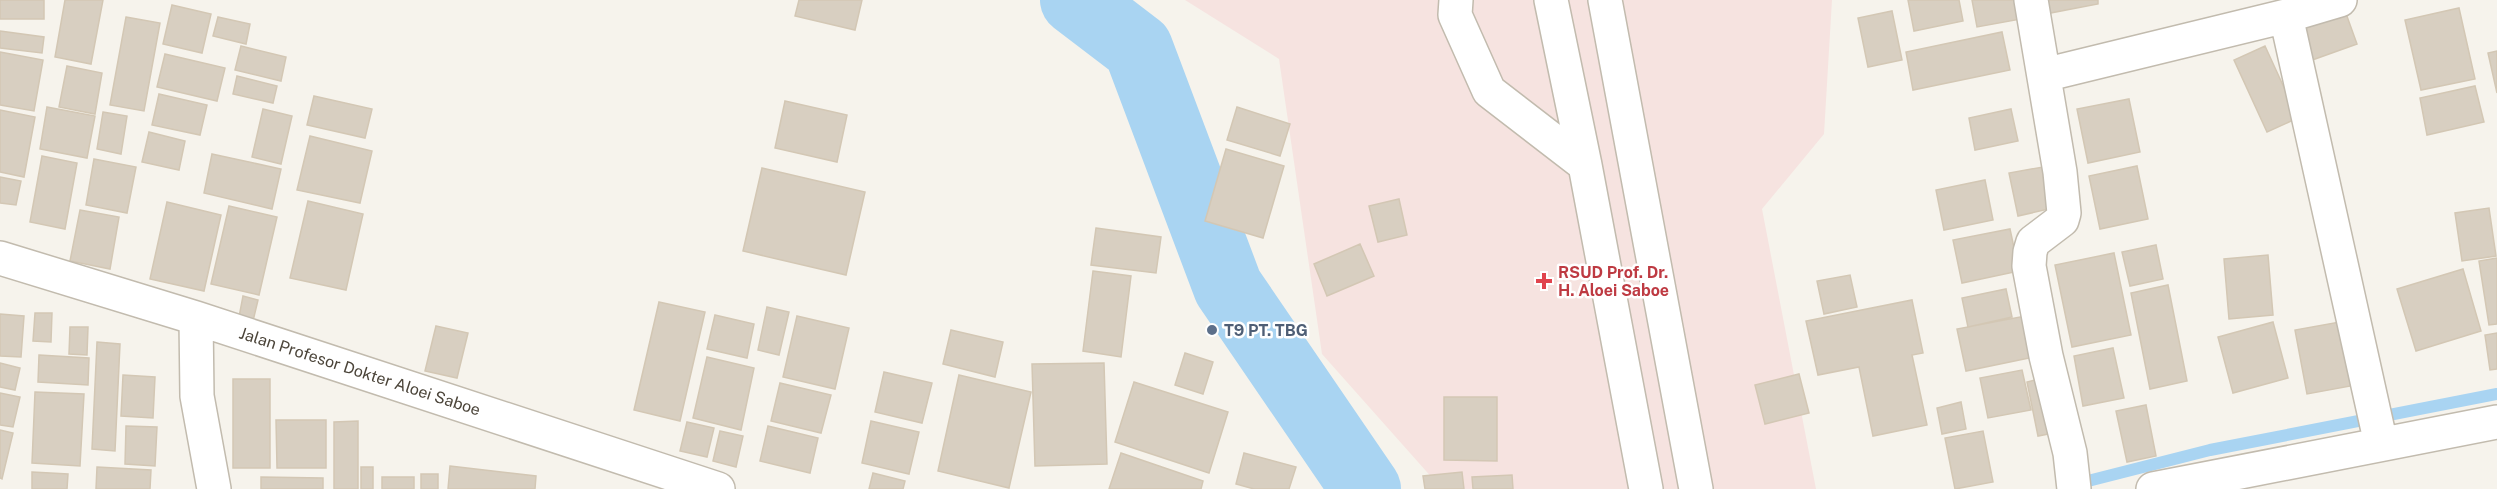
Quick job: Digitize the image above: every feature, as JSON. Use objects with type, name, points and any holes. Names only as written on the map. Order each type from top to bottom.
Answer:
[{"type":"street","points":[[1456,0],[1455,15],[1489,91],[1585,165]]},
{"type":"street","points":[[1551,0],[1585,165],[1646,489]]},
{"type":"street","points":[[1605,0],[1696,489]]},
{"type":"street","points":[[2031,0],[2064,213],[2062,219],[2033,242],[2029,266],[2046,356],[2070,453],[2073,489]]},
{"type":"street","points":[[2044,75],[2286,16],[2340,0]]},
{"type":"street","points":[[2286,16],[2376,423]]},
{"type":"street","name":"Jalan Profesor Dokter Aloei Saboe","points":[[0,258],[196,318],[718,489]]},
{"type":"street","points":[[196,318],[198,396],[214,489]]},
{"type":"street","points":[[2153,489],[2376,423],[2497,422]]},
{"type":"shaded area","name":"RSUD Prof. Dr. H. Aloei Saboe","points":[[1185,0],[1832,0],[1824,134],[1762,209],[1816,489],[1442,489],[1322,354],[1279,59]]},
{"type":"building","points":[[0,0],[44,0],[44,19],[0,19]]},
{"type":"building","points":[[65,0],[103,0],[91,64],[55,57]]},
{"type":"building","points":[[799,0],[862,0],[855,30],[795,16]]},
{"type":"building","points":[[1908,0],[1959,0],[1963,21],[1914,31]]},
{"type":"building","points":[[1972,0],[2028,0],[2032,17],[1977,27]]},
{"type":"building","points":[[2037,0],[2098,0],[2098,4],[2040,15]]},
{"type":"building","points":[[172,5],[211,14],[202,53],[163,44]]},
{"type":"building","points":[[2344,8],[2357,44],[2304,63],[2291,27]]},
{"type":"building","points":[[2459,8],[2475,79],[2421,90],[2405,20]]},
{"type":"building","points":[[1892,11],[1902,60],[1868,67],[1858,18]]},
{"type":"building","points":[[126,17],[160,23],[144,111],[110,105]]},
{"type":"building","points":[[218,17],[250,24],[246,44],[213,36]]},
{"type":"building","points":[[0,31],[44,37],[42,53],[0,48]]},
{"type":"building","points":[[2002,32],[2010,70],[1913,90],[1906,52]]},
{"type":"building","points":[[241,46],[286,57],[281,81],[235,70]]},
{"type":"building","points":[[2265,46],[2298,118],[2267,132],[2234,60]]},
{"type":"building","points":[[2497,51],[2497,93],[2488,53]]},
{"type":"building","points":[[0,52],[43,60],[34,111],[0,105]]},
{"type":"building","points":[[165,54],[225,68],[217,101],[157,87]]},
{"type":"building","points":[[67,66],[102,73],[95,114],[59,107]]},
{"type":"building","points":[[237,76],[277,86],[273,103],[233,94]]},
{"type":"building","points":[[2475,86],[2484,122],[2427,135],[2420,98]]},
{"type":"building","points":[[159,94],[207,105],[200,135],[152,125]]},
{"type":"building","points":[[314,96],[372,109],[365,138],[307,125]]},
{"type":"building","points":[[2129,99],[2140,152],[2088,163],[2077,109]]},
{"type":"building","points":[[785,101],[847,115],[837,162],[775,148]]},
{"type":"building","points":[[47,107],[95,116],[87,158],[40,149]]},
{"type":"building","points":[[1237,107],[1290,124],[1280,156],[1227,140]]},
{"type":"building","points":[[263,109],[292,116],[281,164],[252,157]]},
{"type":"building","points":[[2011,109],[2018,141],[1975,150],[1969,118]]},
{"type":"building","points":[[0,110],[35,117],[24,177],[0,172]]},
{"type":"building","points":[[103,112],[127,116],[121,154],[97,149]]},
{"type":"building","points":[[149,132],[185,141],[179,170],[142,162]]},
{"type":"building","points":[[310,136],[372,151],[360,203],[297,190]]},
{"type":"building","points":[[1226,149],[1284,166],[1263,238],[1205,221]]},
{"type":"building","points":[[212,154],[281,169],[272,209],[204,193]]},
{"type":"building","points":[[42,156],[77,163],[65,229],[30,222]]},
{"type":"building","points":[[94,159],[136,167],[127,213],[86,205]]},
{"type":"building","points":[[2054,165],[2062,206],[2018,216],[2009,173]]},
{"type":"building","points":[[2137,166],[2148,219],[2100,229],[2089,176]]},
{"type":"building","points":[[762,168],[865,192],[846,275],[743,251]]},
{"type":"building","points":[[0,177],[21,181],[16,205],[0,203]]},
{"type":"building","points":[[1985,180],[1993,220],[1944,230],[1936,190]]},
{"type":"building","points":[[1399,199],[1407,235],[1378,242],[1369,206]]},
{"type":"building","points":[[308,201],[363,214],[346,290],[290,278]]},
{"type":"building","points":[[167,202],[221,215],[204,291],[150,279]]},
{"type":"building","points":[[229,206],[277,217],[259,295],[211,284]]},
{"type":"building","points":[[2489,208],[2496,256],[2462,261],[2455,213]]},
{"type":"building","points":[[80,210],[119,217],[110,269],[70,261]]},
{"type":"building","points":[[1096,228],[1161,237],[1156,273],[1091,265]]},
{"type":"building","points":[[2010,229],[2019,271],[1962,283],[1953,240]]},
{"type":"building","points":[[1360,244],[1374,276],[1327,296],[1314,264]]},
{"type":"building","points":[[2156,245],[2163,279],[2130,286],[2122,252]]},
{"type":"building","points":[[2114,253],[2131,335],[2072,347],[2055,265]]},
{"type":"building","points":[[2268,255],[2273,315],[2229,319],[2224,259]]},
{"type":"building","points":[[2497,258],[2497,324],[2489,325],[2479,261]]},
{"type":"building","points":[[2463,269],[2481,331],[2416,351],[2397,289]]},
{"type":"building","points":[[1093,271],[1131,276],[1121,357],[1083,351]]},
{"type":"building","points":[[1850,275],[1857,307],[1824,314],[1817,281]]},
{"type":"building","points":[[2168,285],[2187,381],[2150,389],[2131,293]]},
{"type":"building","points":[[2006,289],[2012,317],[1968,327],[1962,298]]},
{"type":"building","points":[[243,296],[258,300],[253,321],[239,317]]},
{"type":"building","points":[[1912,300],[1923,353],[1912,355],[1927,425],[1873,436],[1859,367],[1818,375],[1806,321]]},
{"type":"building","points":[[659,302],[705,312],[680,421],[634,410]]},
{"type":"building","points":[[767,307],[789,312],[779,355],[758,350]]},
{"type":"building","points":[[35,313],[52,313],[51,342],[33,341]]},
{"type":"building","points":[[0,314],[24,316],[21,357],[0,356]]},
{"type":"building","points":[[715,315],[754,324],[747,358],[707,349]]},
{"type":"building","points":[[797,316],[849,328],[835,389],[783,377]]},
{"type":"building","points":[[2025,316],[2034,357],[1966,371],[1957,329]]},
{"type":"building","points":[[2345,321],[2356,385],[2307,394],[2295,330]]},
{"type":"building","points":[[2273,322],[2288,378],[2233,393],[2218,337]]},
{"type":"building","points":[[436,326],[468,333],[457,378],[425,371]]},
{"type":"building","points":[[70,327],[88,327],[87,355],[69,354]]},
{"type":"building","points":[[951,330],[1003,342],[995,377],[943,364]]},
{"type":"building","points":[[2497,333],[2497,369],[2490,370],[2485,335]]},
{"type":"building","points":[[97,342],[120,344],[115,451],[92,449]]},
{"type":"building","points":[[2113,348],[2124,398],[2083,406],[2074,356]]},
{"type":"building","points":[[1185,353],[1213,362],[1203,394],[1175,385]]},
{"type":"building","points":[[39,355],[89,358],[88,385],[38,382]]},
{"type":"building","points":[[707,357],[754,368],[741,430],[693,418]]},
{"type":"building","points":[[0,363],[20,368],[15,390],[0,387]]},
{"type":"building","points":[[1104,363],[1107,464],[1035,466],[1032,364]]},
{"type":"building","points":[[2022,370],[2031,410],[1988,418],[1980,378]]},
{"type":"building","points":[[884,372],[932,383],[922,423],[875,412]]},
{"type":"building","points":[[1799,374],[1809,413],[1765,424],[1755,385]]},
{"type":"building","points":[[123,375],[155,377],[153,418],[121,416]]},
{"type":"building","points":[[959,375],[1031,392],[1009,488],[938,471]]},
{"type":"building","points":[[2048,377],[2059,432],[2038,436],[2027,382]]},
{"type":"building","points":[[233,379],[270,379],[270,468],[233,468]]},
{"type":"building","points":[[1134,382],[1228,412],[1209,473],[1115,442]]},
{"type":"building","points":[[780,383],[831,395],[821,433],[771,421]]},
{"type":"building","points":[[35,392],[84,394],[80,466],[32,463]]},
{"type":"building","points":[[0,393],[20,397],[13,427],[0,425]]},
{"type":"building","points":[[1444,397],[1497,397],[1497,461],[1444,460]]},
{"type":"building","points":[[1961,402],[1966,429],[1942,434],[1937,408]]},
{"type":"building","points":[[2146,405],[2156,456],[2127,462],[2116,411]]},
{"type":"building","points":[[276,420],[326,420],[326,468],[277,468]]},
{"type":"building","points":[[358,421],[358,489],[334,489],[334,422]]},
{"type":"building","points":[[871,421],[919,432],[909,474],[862,463]]},
{"type":"building","points":[[687,422],[714,428],[707,457],[680,451]]},
{"type":"building","points":[[126,426],[157,427],[155,466],[125,464]]},
{"type":"building","points":[[768,426],[818,438],[810,473],[760,461]]},
{"type":"building","points":[[0,430],[13,433],[2,479],[0,478]]},
{"type":"building","points":[[720,431],[743,436],[736,467],[713,461]]},
{"type":"building","points":[[1983,431],[1993,482],[1955,489],[1945,438]]},
{"type":"building","points":[[1121,453],[1203,481],[1201,489],[1109,489]]},
{"type":"building","points":[[1244,453],[1296,467],[1289,489],[1254,489],[1236,484]]},
{"type":"building","points":[[450,466],[536,476],[535,489],[448,489]]},
{"type":"building","points":[[97,467],[151,470],[150,489],[96,489]]},
{"type":"building","points":[[361,467],[373,467],[373,489],[361,489]]},
{"type":"building","points":[[32,472],[68,474],[67,489],[32,489]]},
{"type":"building","points":[[1462,472],[1464,489],[1425,489],[1423,476]]},
{"type":"building","points":[[873,473],[905,481],[903,489],[869,489]]},
{"type":"building","points":[[421,474],[438,474],[438,489],[421,489]]},
{"type":"building","points":[[1512,475],[1513,489],[1473,489],[1472,477]]},
{"type":"building","points":[[261,477],[323,478],[323,489],[261,489]]},
{"type":"building","points":[[382,477],[414,477],[414,489],[382,489]]},
{"type":"waterway","points":[[1075,0],[1138,48],[1228,287],[1366,489]]},
{"type":"waterway","points":[[2076,484],[2210,450],[2497,394]]},
{"type":"place","name":"RSUD Prof. Dr. H. Aloei Saboe","points":[[1544,281]]},
{"type":"place","name":"T9 PT. TBG","points":[[1212,330]]}]
